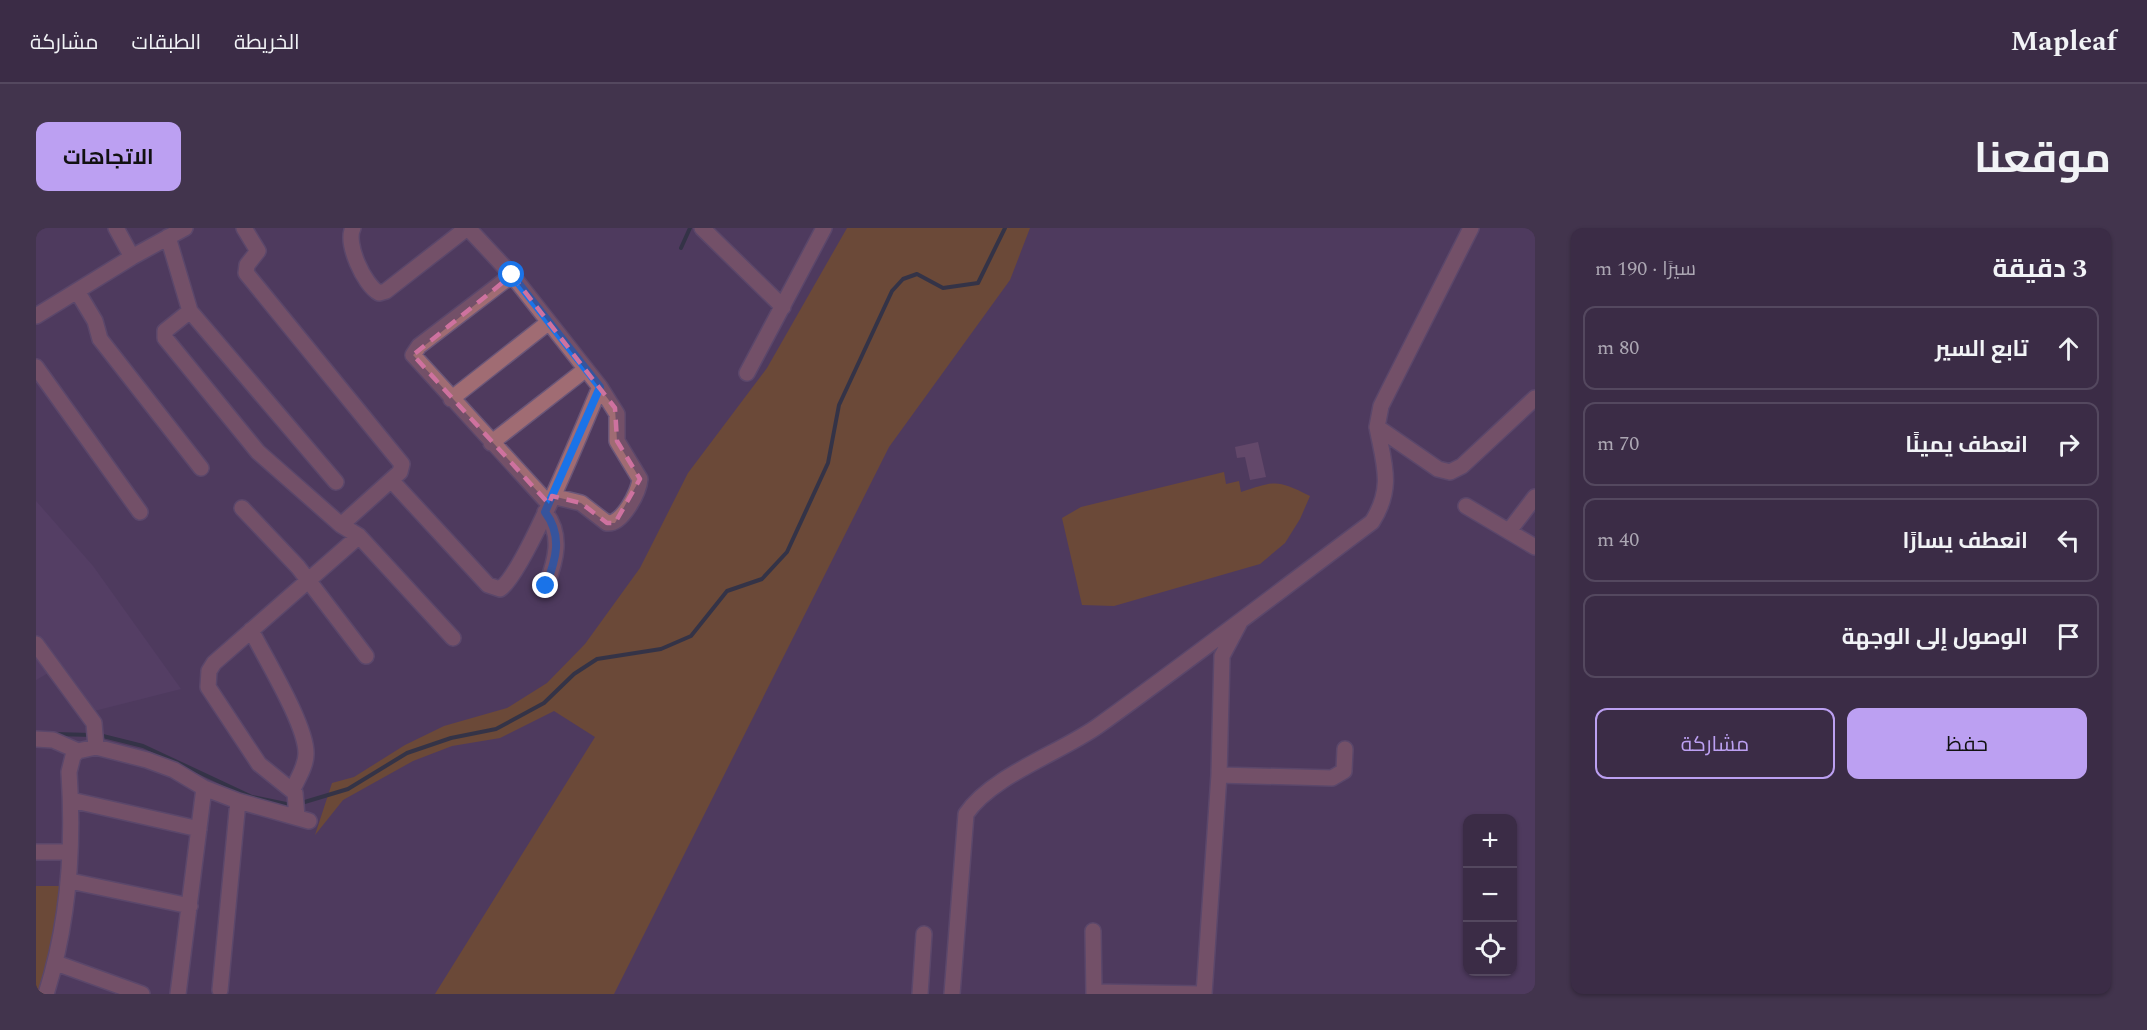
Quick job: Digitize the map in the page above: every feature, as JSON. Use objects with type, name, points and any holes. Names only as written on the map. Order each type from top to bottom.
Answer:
[{"type":"street","points":[[116,228],[132,256]]},
{"type":"street","points":[[36,316],[132,256],[186,228]]},
{"type":"street","points":[[244,228],[256,243],[258,251],[247,265],[246,273],[399,459],[402,468],[341,525]]},
{"type":"street","points":[[353,228],[349,235],[350,244],[368,285],[379,292],[386,291],[467,228],[512,275],[600,387],[617,414],[616,441],[638,472],[640,484],[615,523],[607,523],[587,507],[574,501],[550,502]]},
{"type":"street","points":[[702,228],[783,307]]},
{"type":"street","points":[[747,373],[824,228]]},
{"type":"street","points":[[952,994],[966,814],[973,804],[1009,777],[1095,728],[1372,522],[1383,504],[1387,482],[1377,427],[1381,406],[1471,228]]},
{"type":"street","points":[[168,237],[190,311],[336,482]]},
{"type":"street","points":[[512,275],[414,352],[416,360],[451,399],[550,502],[558,537],[554,564],[546,586]]},
{"type":"street","points":[[77,291],[94,321],[100,339],[201,468]]},
{"type":"street","points":[[190,311],[165,331],[165,338],[258,452],[341,525],[358,536],[453,638]]},
{"type":"street","points":[[451,399],[549,322]]},
{"type":"street","points":[[36,368],[140,512]]},
{"type":"street","points":[[491,443],[586,369]]},
{"type":"street","points":[[391,480],[494,589],[500,590],[510,581],[550,502],[600,387]]},
{"type":"street","points":[[1377,427],[1438,469],[1450,472],[1462,466],[1535,398]]},
{"type":"street","points":[[1509,531],[1535,497]]},
{"type":"street","points":[[1466,506],[1535,547]]},
{"type":"street","points":[[242,508],[308,580],[366,656]]},
{"type":"street","points":[[294,791],[259,764],[208,687],[209,671],[214,663],[358,536]]},
{"type":"street","points":[[1093,931],[1094,993],[1203,994],[1219,775],[1222,656],[1241,620]]},
{"type":"street","points":[[46,994],[56,963],[70,882],[69,772],[73,756],[78,751],[96,747],[147,760],[174,770],[204,788],[238,801],[301,816],[294,791],[304,764],[305,744],[294,714],[251,630]]},
{"type":"street","points":[[36,644],[94,723],[96,747]]},
{"type":"street","points":[[36,739],[53,740],[78,751]]},
{"type":"street","points":[[1219,775],[1332,778],[1344,771],[1345,749]]},
{"type":"street","points":[[178,994],[204,788]]},
{"type":"street","points":[[71,800],[199,829]]},
{"type":"street","points":[[220,990],[238,801]]},
{"type":"street","points":[[36,852],[70,852]]},
{"type":"street","points":[[70,882],[190,906]]},
{"type":"street","points":[[920,994],[924,934]]},
{"type":"street","points":[[56,963],[142,994]]},
{"type":"highlighted area","points":[[512,275],[615,408],[617,441],[640,479],[615,523],[607,523],[581,503],[552,496],[549,504],[413,355]]},
{"type":"shaded area","points":[[847,228],[1030,228],[1010,280],[889,447],[614,994],[435,994],[595,737],[554,711],[500,738],[452,746],[413,761],[343,800],[315,835],[332,783],[354,777],[405,745],[444,726],[507,708],[547,683],[585,644],[640,568],[688,473],[767,368]]},
{"type":"shaded area","points":[[1224,472],[1226,484],[1239,481],[1241,492],[1269,484],[1282,484],[1310,496],[1300,519],[1285,543],[1260,564],[1114,606],[1082,605],[1062,518],[1081,507]]},
{"type":"shaded area","points":[[36,501],[93,566],[181,689],[94,711],[62,665],[36,680]]},
{"type":"shaded area","points":[[36,886],[66,886],[44,994],[36,994]]},
{"type":"building","points":[[1258,442],[1266,477],[1250,480],[1245,457],[1237,458],[1235,447]]},
{"type":"waterway","points":[[681,248],[690,228]]},
{"type":"waterway","points":[[298,804],[348,789],[407,753],[451,738],[496,729],[544,703],[574,674],[597,659],[661,649],[691,636],[727,591],[762,579],[787,552],[828,463],[839,405],[892,291],[903,279],[917,274],[943,288],[978,283],[1005,228]]},
{"type":"waterway","points":[[55,734],[92,735]]},
{"type":"waterway","points":[[99,735],[143,746],[252,797],[291,805]]},
{"type":"route","points":[[512,275],[600,387],[545,512],[553,522],[558,537],[554,564],[546,586]]}]
